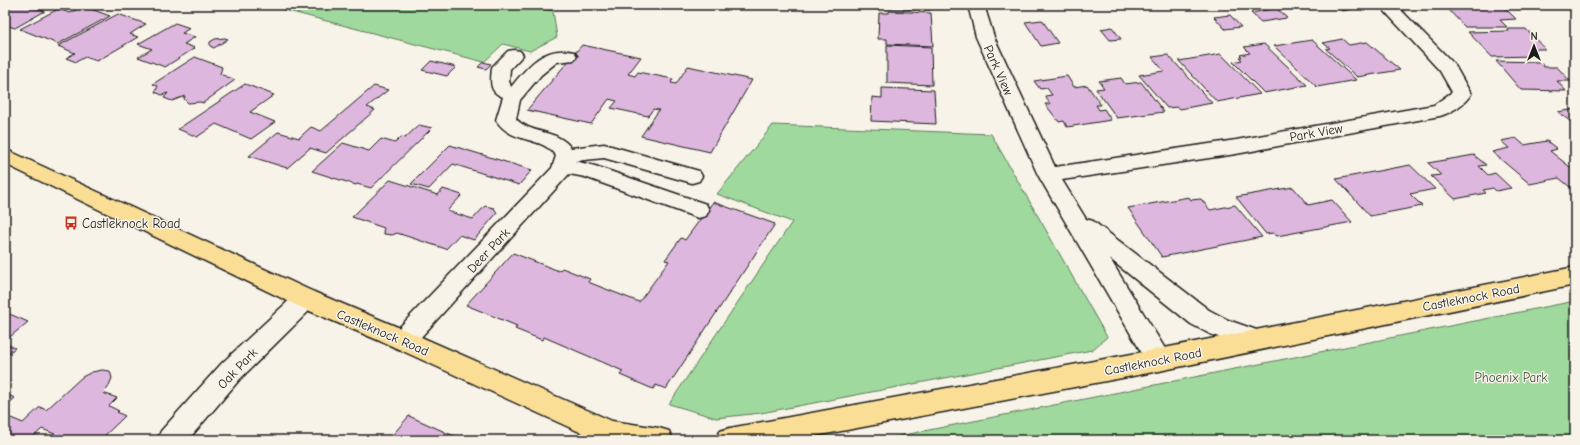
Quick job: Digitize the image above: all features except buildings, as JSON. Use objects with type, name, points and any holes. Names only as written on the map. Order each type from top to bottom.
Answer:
[{"type":"main road","name":"Castleknock Road","points":[[5,156],[306,299],[403,340],[611,436],[659,440]]},
{"type":"main road","name":"Castleknock Road","points":[[730,440],[1159,360],[1575,276]]},
{"type":"street","name":"Park View","points":[[976,5],[985,37],[1048,175],[1159,360]]},
{"type":"street","name":"Park View","points":[[1048,175],[1236,147],[1440,110],[1462,94],[1448,68],[1386,5]]},
{"type":"street","points":[[514,55],[501,67],[500,81],[502,90],[515,94]]},
{"type":"street","points":[[565,161],[563,149],[556,142],[511,127],[506,120],[511,99],[534,71],[552,57],[568,56]]},
{"type":"street","points":[[565,161],[595,151],[604,151],[692,176]]},
{"type":"street","points":[[565,161],[588,171],[698,210]]},
{"type":"street","name":"Deer Park","points":[[403,340],[561,171],[565,161]]},
{"type":"street","name":"Park View","points":[[1074,219],[1200,317],[1219,327],[1256,340]]},
{"type":"street","name":"Oak Park","points":[[171,440],[231,371],[306,299]]},
{"type":"green space","points":[[265,5],[525,5],[553,11],[557,37],[530,51],[503,44],[484,62]]},
{"type":"green space","points":[[773,125],[991,134],[1107,337],[1092,350],[761,413],[716,418],[669,404],[792,222],[717,194]]},
{"type":"green space","name":"Phoenix Park","points":[[1575,301],[1575,440],[879,440]]},
{"type":"place","name":"Castleknock Road","points":[[71,223]]}]
